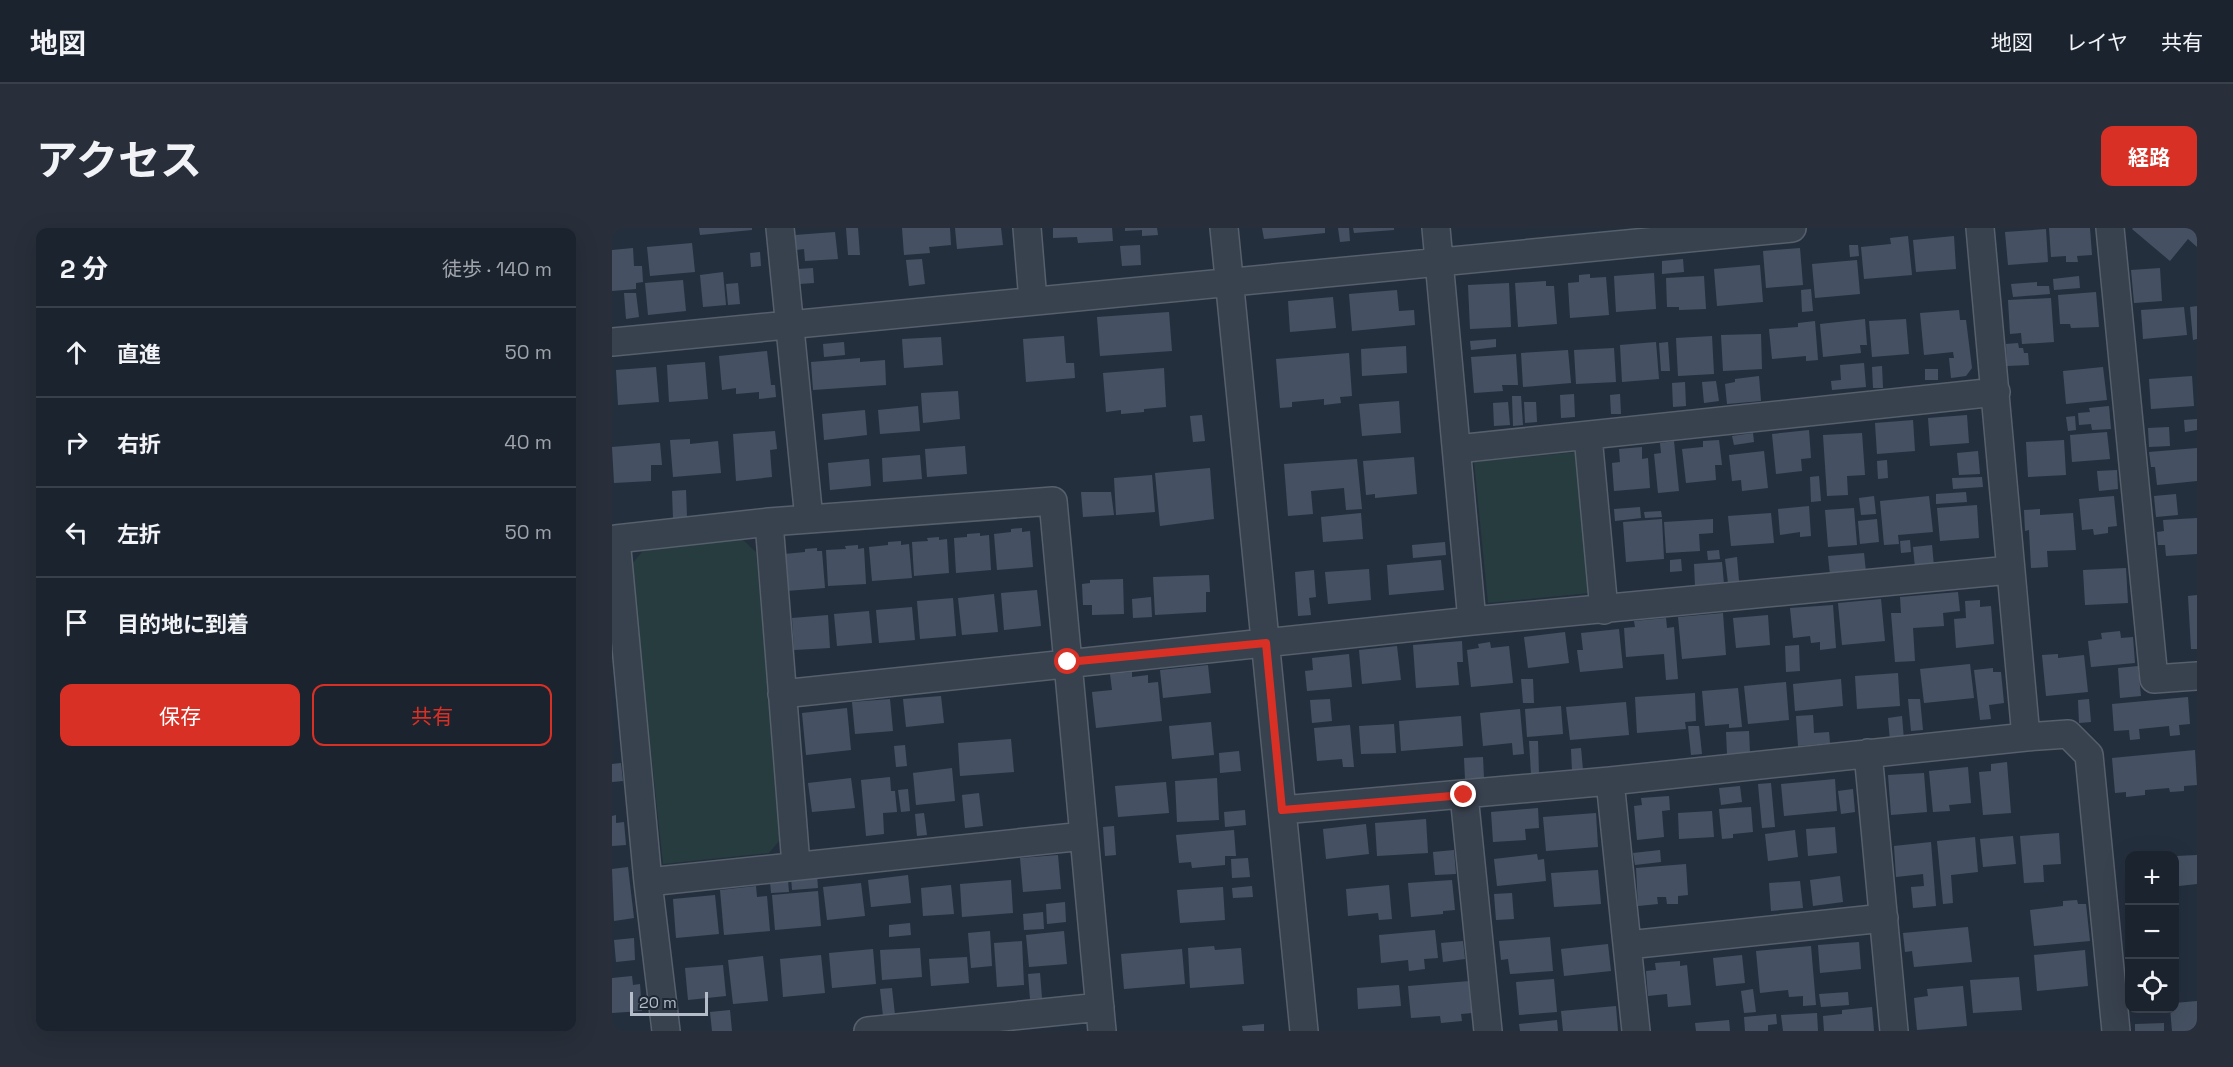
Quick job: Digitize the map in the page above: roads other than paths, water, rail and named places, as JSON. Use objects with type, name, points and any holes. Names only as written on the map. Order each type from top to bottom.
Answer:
[{"type":"street","points":[[780,228],[809,519]]},
{"type":"street","points":[[1027,228],[1034,301]]},
{"type":"street","points":[[1224,228],[1304,1031]]},
{"type":"street","points":[[1436,228],[1472,621]]},
{"type":"street","points":[[612,342],[1792,228]]},
{"type":"street","points":[[1980,228],[2026,736]]},
{"type":"street","points":[[2110,228],[2154,679],[2197,675]]},
{"type":"street","points":[[1457,449],[1996,392]]},
{"type":"street","points":[[1588,436],[1604,610]]},
{"type":"street","points":[[666,1031],[648,882],[616,539],[769,522],[1053,501],[1101,1019],[868,1031]]},
{"type":"street","points":[[769,522],[796,865]]},
{"type":"street","points":[[782,694],[1472,621],[2010,570]]},
{"type":"street","points":[[1282,810],[1610,782],[2026,736],[2068,734],[2089,755],[2116,1031]]},
{"type":"street","points":[[1868,753],[1894,1031]]},
{"type":"street","points":[[1610,782],[1636,1031]]},
{"type":"street","points":[[1464,795],[1488,1031]]},
{"type":"street","points":[[648,882],[1084,836]]},
{"type":"street","points":[[1628,945],[1884,918]]}]
